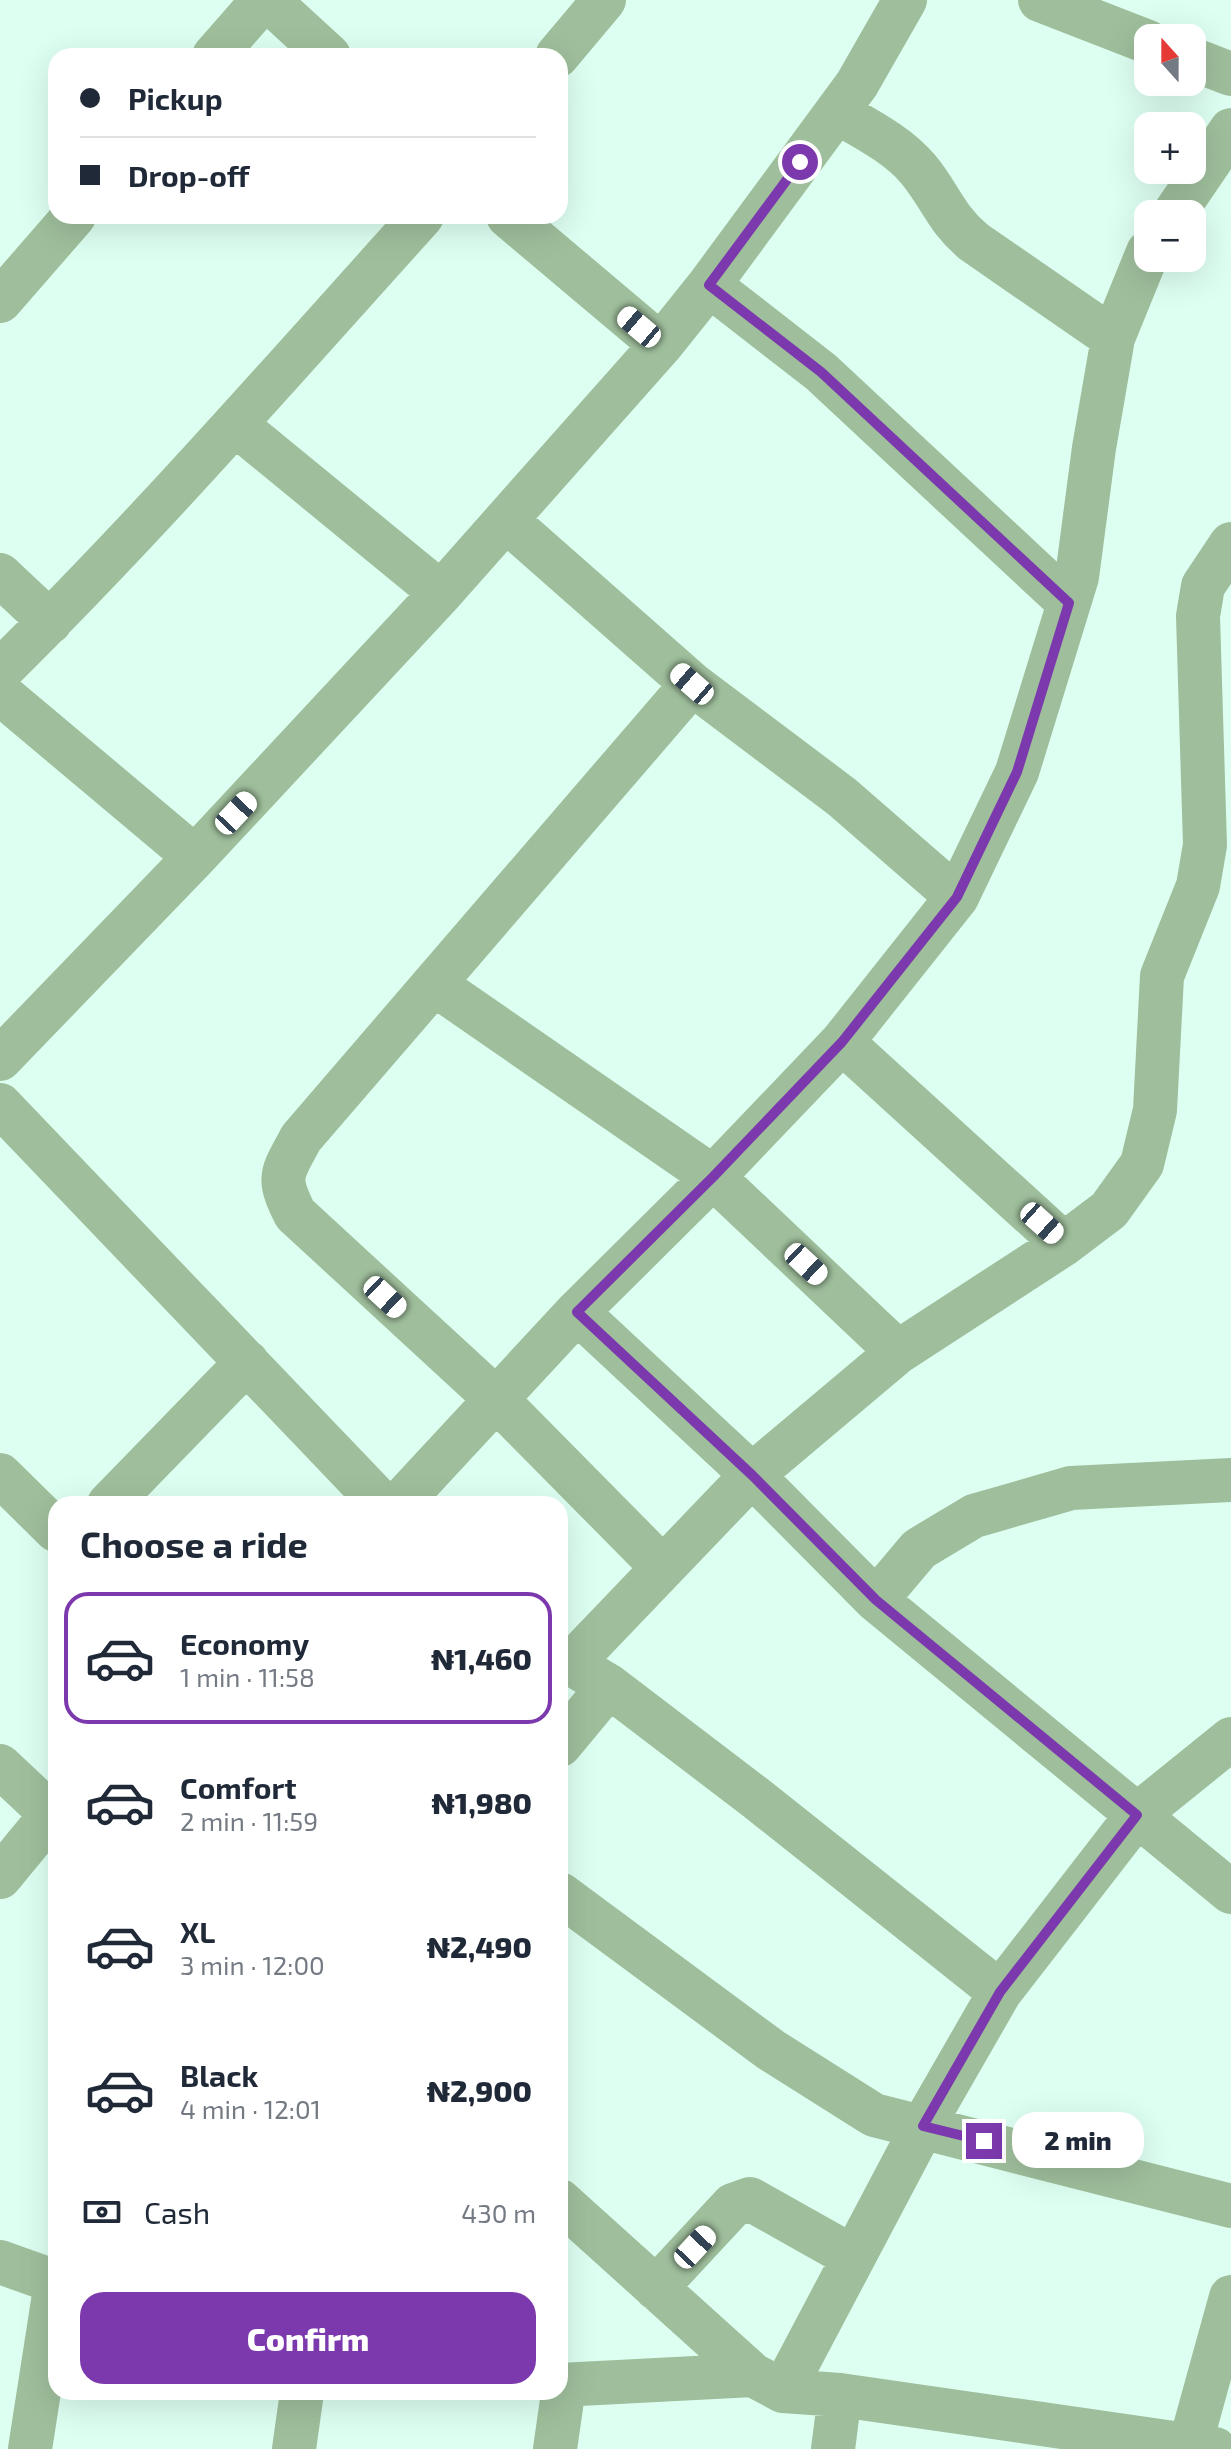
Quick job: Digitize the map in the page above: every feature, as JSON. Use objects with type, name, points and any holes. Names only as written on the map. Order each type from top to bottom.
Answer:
[{"type":"street","points":[[221,48],[266,0],[320,48]]},
{"type":"street","points":[[564,48],[604,0]]},
{"type":"street","points":[[0,1059],[195,857],[441,593],[661,345],[857,84],[905,0]]},
{"type":"street","points":[[1040,0],[1134,37]]},
{"type":"street","points":[[1206,64],[1231,74]]},
{"type":"street","points":[[837,112],[880,137],[917,168],[957,228],[974,242],[1113,338]]},
{"type":"street","points":[[1184,200],[1231,130]]},
{"type":"street","points":[[0,301],[67,224]]},
{"type":"street","points":[[0,671],[50,622],[235,424],[415,224]]},
{"type":"street","points":[[517,224],[661,345]]},
{"type":"street","points":[[407,1496],[577,1312],[713,1177],[842,1042],[957,897],[1017,772],[1077,577],[1094,448],[1113,338],[1140,272]]},
{"type":"street","points":[[709,285],[821,372],[1069,603]]},
{"type":"street","points":[[235,424],[441,593]]},
{"type":"street","points":[[507,521],[692,684],[842,797],[957,897]]},
{"type":"street","points":[[568,1658],[663,1568],[752,1475],[898,1352],[1064,1244],[1109,1210],[1142,1164],[1155,1110],[1162,976],[1198,886],[1205,845],[1198,616],[1203,586],[1231,544]]},
{"type":"street","points":[[0,575],[50,622]]},
{"type":"street","points":[[663,1568],[497,1400],[295,1214],[283,1189],[284,1170],[301,1138],[692,684]]},
{"type":"street","points":[[0,693],[195,857]]},
{"type":"street","points":[[434,984],[713,1177],[898,1352]]},
{"type":"street","points":[[842,1042],[1064,1244]]},
{"type":"street","points":[[0,1105],[374,1496]]},
{"type":"street","points":[[577,1312],[752,1475],[876,1600],[1231,1892]]},
{"type":"street","points":[[117,1496],[247,1362]]},
{"type":"street","points":[[0,1475],[48,1522]]},
{"type":"street","points":[[876,1600],[919,1549],[974,1516],[1071,1488],[1231,1480]]},
{"type":"street","points":[[568,1663],[609,1686],[756,1798],[1000,1992]]},
{"type":"street","points":[[568,1735],[609,1686]]},
{"type":"street","points":[[768,2383],[853,2257],[1000,1992],[1137,1815],[1231,1739]]},
{"type":"street","points":[[0,1766],[48,1806]]},
{"type":"street","points":[[0,1877],[48,1818]]},
{"type":"street","points":[[568,1900],[771,2050],[874,2115],[1231,2206]]},
{"type":"street","points":[[656,2288],[733,2205],[750,2199],[853,2257]]},
{"type":"street","points":[[568,2208],[768,2383]]},
{"type":"street","points":[[0,2262],[48,2279]]},
{"type":"street","points":[[568,2385],[768,2383],[1198,2448],[1231,2297]]},
{"type":"street","points":[[30,2449],[48,2333]]},
{"type":"street","points":[[833,2449],[840,2395]]},
{"type":"street","points":[[294,2449],[301,2400]]},
{"type":"street","points":[[555,2449],[560,2400]]},
{"type":"route","points":[[800,162],[709,285],[821,372],[1069,603],[1017,772],[957,897],[842,1042],[713,1177],[577,1312],[752,1475],[876,1600],[1137,1815],[1000,1992],[923,2126],[984,2141]]}]
